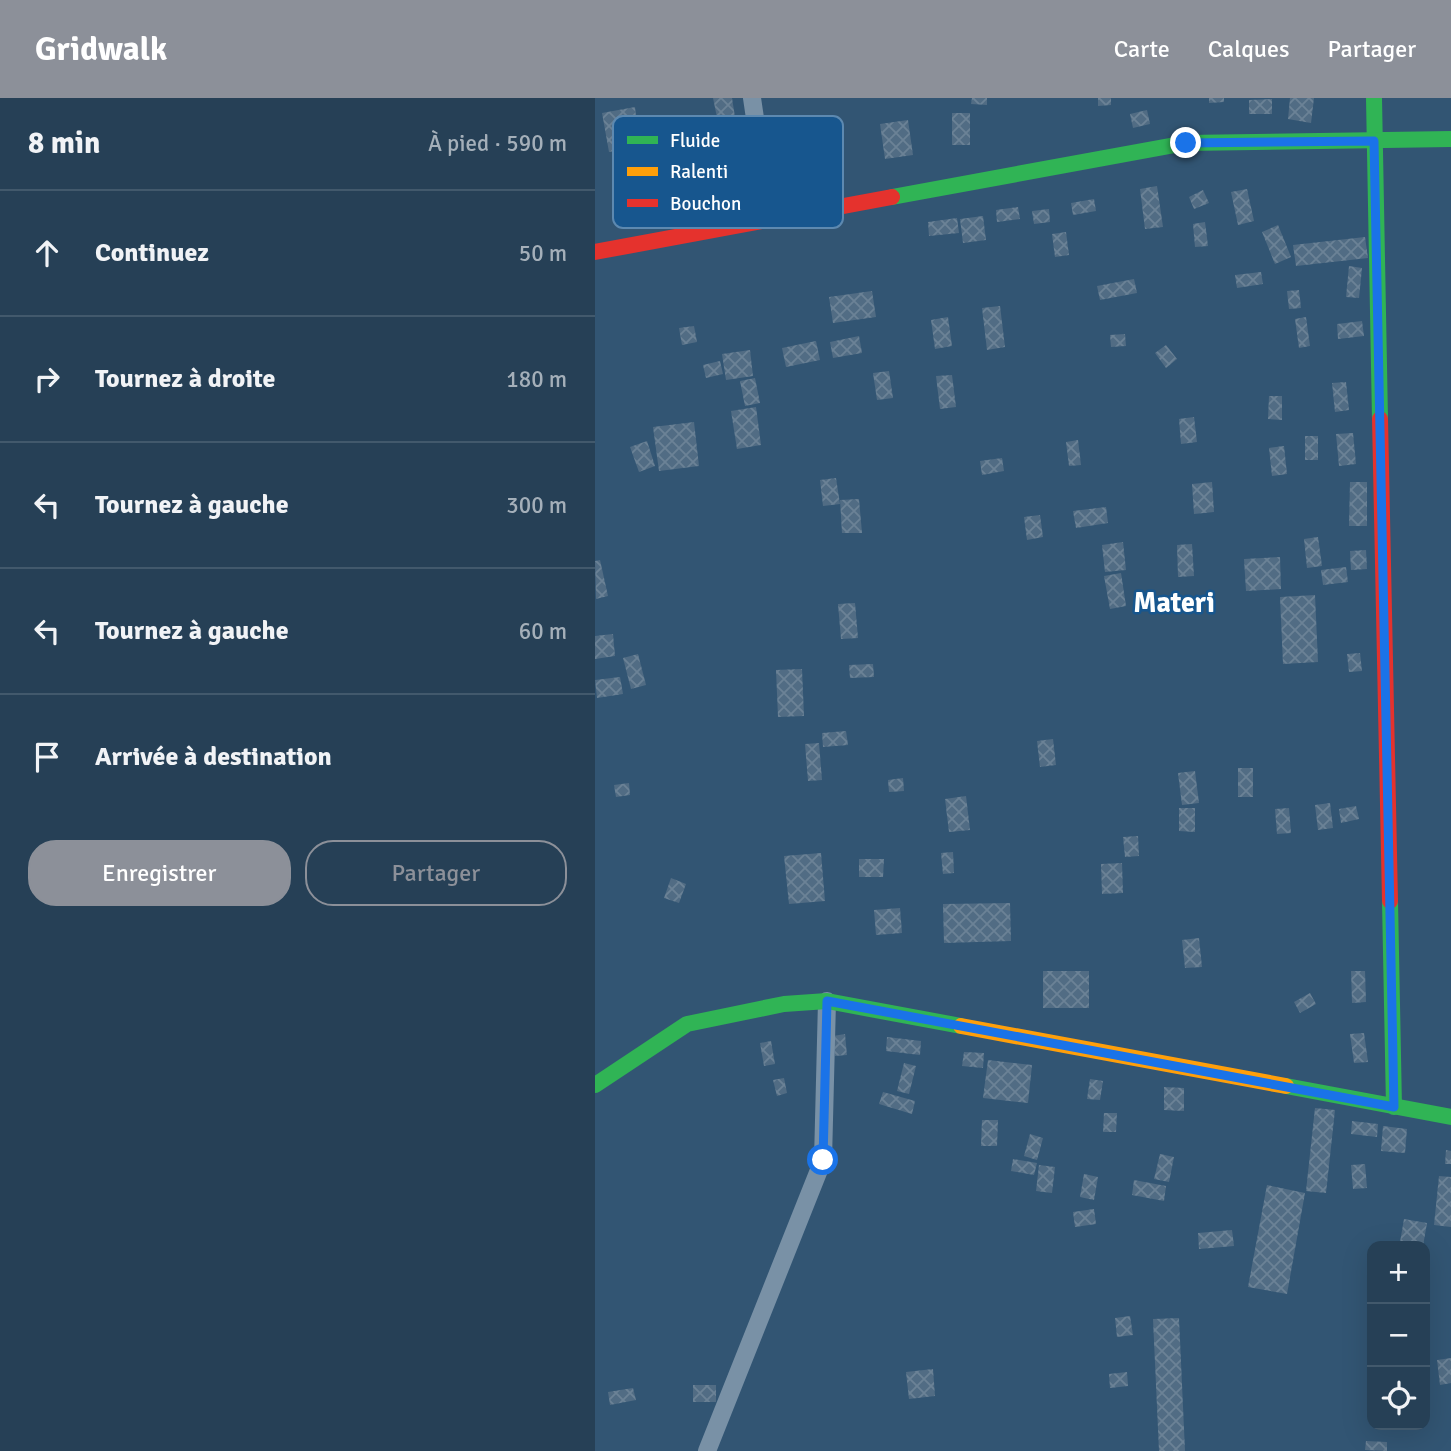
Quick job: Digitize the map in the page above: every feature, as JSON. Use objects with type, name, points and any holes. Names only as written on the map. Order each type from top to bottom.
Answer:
[{"type":"street","points":[[753,98],[756,116]]},
{"type":"street","points":[[1374,98],[1394,1107]]},
{"type":"street","points":[[843,206],[1186,143],[1451,139]]},
{"type":"street","points":[[595,252],[726,228]]},
{"type":"street","points":[[707,1451],[823,1160],[827,1001]]},
{"type":"street","points":[[595,1085],[687,1024],[784,1004],[827,1001],[1451,1117]]},
{"type":"building","points":[[713,98],[732,98],[735,116],[717,116]]},
{"type":"building","points":[[972,98],[987,98],[987,105],[971,104]]},
{"type":"building","points":[[1098,98],[1111,98],[1111,105],[1098,106]]},
{"type":"building","points":[[1209,98],[1224,98],[1224,102],[1209,103]]},
{"type":"building","points":[[1290,98],[1314,98],[1311,123],[1288,119]]},
{"type":"building","points":[[1272,99],[1272,114],[1249,114],[1249,100]]},
{"type":"building","points":[[635,107],[636,116],[613,116],[613,151],[609,152],[602,113]]},
{"type":"building","points":[[1147,110],[1150,124],[1133,128],[1130,114]]},
{"type":"building","points":[[952,113],[970,113],[970,145],[952,145]]},
{"type":"building","points":[[908,120],[913,155],[885,159],[880,124]]},
{"type":"building","points":[[1157,186],[1163,227],[1145,229],[1140,189]]},
{"type":"building","points":[[1247,189],[1254,221],[1238,225],[1231,192]]},
{"type":"building","points":[[1203,190],[1209,203],[1194,209],[1189,197]]},
{"type":"building","points":[[1094,199],[1096,211],[1073,215],[1071,203]]},
{"type":"building","points":[[1018,207],[1020,219],[997,222],[996,210]]},
{"type":"building","points":[[1049,209],[1050,222],[1034,224],[1032,211]]},
{"type":"building","points":[[983,216],[986,240],[963,243],[960,219]]},
{"type":"building","points":[[957,218],[959,233],[929,236],[928,222]]},
{"type":"building","points":[[1205,222],[1208,246],[1195,247],[1193,224]]},
{"type":"building","points":[[1278,225],[1291,257],[1275,264],[1262,232]]},
{"type":"building","points":[[1066,232],[1069,255],[1055,257],[1052,234]]},
{"type":"building","points":[[1365,237],[1368,258],[1296,266],[1293,245]]},
{"type":"building","points":[[1349,266],[1362,268],[1359,298],[1346,297]]},
{"type":"building","points":[[1261,272],[1263,284],[1237,288],[1235,275]]},
{"type":"building","points":[[1134,279],[1137,293],[1100,300],[1097,286]]},
{"type":"building","points":[[1299,290],[1301,308],[1289,309],[1287,291]]},
{"type":"building","points":[[872,291],[876,317],[833,323],[829,297]]},
{"type":"building","points":[[1000,306],[1005,347],[987,350],[982,308]]},
{"type":"building","points":[[948,317],[952,346],[935,349],[931,320]]},
{"type":"building","points":[[1306,317],[1310,346],[1299,348],[1295,319]]},
{"type":"building","points":[[1362,321],[1364,336],[1338,339],[1337,324]]},
{"type":"building","points":[[694,326],[697,342],[682,345],[679,328]]},
{"type":"building","points":[[1125,334],[1126,346],[1111,347],[1110,335]]},
{"type":"building","points":[[859,336],[862,353],[833,358],[830,342]]},
{"type":"building","points":[[816,341],[820,360],[786,367],[782,348]]},
{"type":"building","points":[[1166,345],[1177,359],[1166,368],[1155,353]]},
{"type":"building","points":[[750,350],[753,376],[726,380],[722,354]]},
{"type":"building","points":[[720,361],[723,374],[706,378],[703,365]]},
{"type":"building","points":[[889,371],[893,398],[877,400],[873,373]]},
{"type":"building","points":[[952,375],[956,407],[940,409],[936,376]]},
{"type":"building","points":[[755,378],[760,403],[745,406],[740,381]]},
{"type":"building","points":[[1346,382],[1349,410],[1335,412],[1332,383]]},
{"type":"building","points":[[1269,396],[1282,396],[1282,420],[1268,419]]},
{"type":"building","points":[[756,407],[761,445],[737,449],[731,411]]},
{"type":"building","points":[[1194,417],[1197,442],[1181,444],[1179,419]]},
{"type":"building","points":[[694,422],[699,466],[659,471],[653,427]]},
{"type":"building","points":[[1353,433],[1356,464],[1339,466],[1336,434]]},
{"type":"building","points":[[1305,436],[1318,436],[1318,460],[1305,460]]},
{"type":"building","points":[[1078,440],[1081,465],[1069,466],[1066,442]]},
{"type":"building","points":[[647,441],[655,466],[639,472],[630,447]]},
{"type":"building","points":[[1284,446],[1287,474],[1272,476],[1269,448]]},
{"type":"building","points":[[1002,458],[1004,471],[982,475],[980,461]]},
{"type":"building","points":[[836,478],[840,504],[823,506],[820,480]]},
{"type":"building","points":[[1212,482],[1214,512],[1194,514],[1192,484]]},
{"type":"building","points":[[1350,482],[1367,482],[1367,526],[1349,526]]},
{"type":"building","points":[[859,499],[862,533],[842,533],[840,500]]},
{"type":"building","points":[[1106,507],[1108,523],[1076,528],[1073,511]]},
{"type":"building","points":[[1040,515],[1043,537],[1027,540],[1024,517]]},
{"type":"building","points":[[1318,537],[1322,566],[1307,568],[1304,539]]},
{"type":"building","points":[[1123,542],[1126,570],[1105,572],[1102,545]]},
{"type":"building","points":[[1192,544],[1194,576],[1178,577],[1177,545]]},
{"type":"building","points":[[1366,550],[1367,569],[1351,570],[1350,551]]},
{"type":"building","points":[[1280,557],[1281,589],[1246,591],[1244,559]]},
{"type":"building","points":[[600,560],[608,596],[596,599],[595,561]]},
{"type":"building","points":[[1346,567],[1348,582],[1323,585],[1321,570]]},
{"type":"building","points":[[1121,573],[1126,606],[1110,609],[1104,576]]},
{"type":"building","points":[[1315,595],[1318,662],[1283,664],[1280,597]]},
{"type":"building","points":[[855,603],[858,638],[841,639],[838,604]]},
{"type":"building","points":[[613,634],[615,656],[595,659],[595,636]]},
{"type":"building","points":[[1360,653],[1362,671],[1349,672],[1347,654]]},
{"type":"building","points":[[638,654],[646,685],[631,689],[623,658]]},
{"type":"building","points":[[873,664],[874,677],[850,678],[849,665]]},
{"type":"building","points":[[802,669],[804,716],[778,717],[776,670]]},
{"type":"building","points":[[620,677],[623,694],[597,698],[595,680]]},
{"type":"building","points":[[846,731],[848,745],[823,747],[822,733]]},
{"type":"building","points":[[1053,739],[1056,765],[1040,767],[1037,741]]},
{"type":"building","points":[[819,743],[822,780],[808,781],[805,744]]},
{"type":"building","points":[[1238,768],[1253,768],[1253,797],[1238,797]]},
{"type":"building","points":[[1195,771],[1199,803],[1182,805],[1178,773]]},
{"type":"building","points":[[903,778],[904,791],[889,792],[888,780]]},
{"type":"building","points":[[629,783],[630,795],[616,797],[614,785]]},
{"type":"building","points":[[966,796],[970,830],[949,832],[945,799]]},
{"type":"building","points":[[1330,803],[1333,828],[1318,830],[1315,805]]},
{"type":"building","points":[[1356,806],[1359,819],[1341,823],[1339,809]]},
{"type":"building","points":[[1179,808],[1195,808],[1195,832],[1179,831]]},
{"type":"building","points":[[1289,808],[1291,833],[1277,834],[1275,809]]},
{"type":"building","points":[[1138,836],[1139,856],[1125,857],[1123,837]]},
{"type":"building","points":[[953,852],[954,873],[943,874],[941,853]]},
{"type":"building","points":[[821,853],[825,901],[789,904],[784,856]]},
{"type":"building","points":[[859,859],[884,859],[883,877],[859,877]]},
{"type":"building","points":[[1122,863],[1123,893],[1102,894],[1101,864]]},
{"type":"building","points":[[671,878],[686,884],[679,903],[664,898]]},
{"type":"building","points":[[1010,903],[1011,941],[944,943],[943,904]]},
{"type":"building","points":[[900,908],[902,933],[876,935],[874,910]]},
{"type":"building","points":[[1199,938],[1202,967],[1185,968],[1182,940]]},
{"type":"building","points":[[1043,971],[1089,971],[1089,1008],[1043,1008]]},
{"type":"building","points":[[1351,971],[1365,971],[1366,1002],[1352,1003]]},
{"type":"building","points":[[1310,993],[1316,1004],[1300,1013],[1294,1002]]},
{"type":"building","points":[[1364,1033],[1368,1062],[1354,1063],[1350,1034]]},
{"type":"building","points":[[845,1034],[847,1055],[835,1056],[833,1036]]},
{"type":"building","points":[[887,1037],[921,1041],[920,1055],[886,1051]]},
{"type":"building","points":[[771,1041],[775,1064],[764,1066],[760,1043]]},
{"type":"building","points":[[964,1052],[984,1053],[983,1068],[962,1066]]},
{"type":"building","points":[[988,1060],[1032,1065],[1028,1103],[983,1098]]},
{"type":"building","points":[[904,1063],[916,1066],[909,1094],[897,1091]]},
{"type":"building","points":[[784,1078],[787,1093],[777,1096],[773,1080]]},
{"type":"building","points":[[1090,1079],[1103,1081],[1100,1100],[1087,1099]]},
{"type":"building","points":[[1164,1087],[1184,1088],[1184,1111],[1164,1110]]},
{"type":"building","points":[[883,1092],[915,1101],[912,1114],[879,1104]]},
{"type":"building","points":[[1315,1108],[1335,1110],[1326,1193],[1306,1191]]},
{"type":"building","points":[[1104,1113],[1117,1113],[1116,1132],[1103,1132]]},
{"type":"building","points":[[982,1120],[998,1120],[997,1146],[981,1146]]},
{"type":"building","points":[[1352,1121],[1378,1124],[1377,1137],[1351,1134]]},
{"type":"building","points":[[1383,1126],[1407,1129],[1405,1153],[1381,1151]]},
{"type":"building","points":[[1030,1134],[1043,1138],[1037,1160],[1024,1156]]},
{"type":"building","points":[[1446,1150],[1451,1151],[1451,1164],[1445,1164]]},
{"type":"building","points":[[1160,1154],[1174,1157],[1169,1182],[1154,1179]]},
{"type":"building","points":[[1013,1159],[1037,1163],[1034,1175],[1011,1171]]},
{"type":"building","points":[[1365,1164],[1367,1188],[1353,1189],[1351,1165]]},
{"type":"building","points":[[1039,1165],[1055,1167],[1052,1193],[1036,1191]]},
{"type":"building","points":[[1084,1174],[1098,1177],[1094,1200],[1080,1197]]},
{"type":"building","points":[[1439,1176],[1451,1177],[1451,1227],[1434,1225]]},
{"type":"building","points":[[1134,1180],[1166,1186],[1164,1201],[1132,1195]]},
{"type":"building","points":[[1267,1185],[1305,1193],[1287,1294],[1248,1287]]},
{"type":"building","points":[[1094,1209],[1096,1224],[1075,1227],[1073,1212]]},
{"type":"building","points":[[1404,1219],[1427,1223],[1424,1241],[1400,1241]]},
{"type":"building","points":[[1232,1230],[1234,1246],[1199,1249],[1198,1233]]},
{"type":"building","points":[[1130,1316],[1133,1335],[1117,1337],[1115,1318]]},
{"type":"building","points":[[1179,1318],[1185,1451],[1159,1451],[1153,1319]]},
{"type":"building","points":[[1451,1358],[1451,1383],[1440,1385],[1437,1360]]},
{"type":"building","points":[[933,1369],[935,1396],[909,1399],[906,1372]]},
{"type":"building","points":[[1127,1372],[1128,1386],[1110,1388],[1109,1374]]},
{"type":"building","points":[[693,1385],[716,1385],[716,1402],[693,1402]]},
{"type":"building","points":[[633,1388],[636,1400],[610,1405],[608,1392]]},
{"type":"building","points":[[1366,1441],[1387,1442],[1387,1451],[1365,1450]]},
{"type":"traffic: fast","points":[[1374,98],[1380,419]]},
{"type":"traffic: fast","points":[[892,197],[1186,143],[1451,139]]},
{"type":"traffic: fast","points":[[1390,901],[1394,1107]]},
{"type":"traffic: fast","points":[[595,1085],[687,1024],[784,1004],[827,1001],[961,1026]]},
{"type":"traffic: fast","points":[[1286,1086],[1451,1117]]},
{"type":"traffic: slow","points":[[961,1026],[1286,1086]]},
{"type":"traffic: jam","points":[[843,206],[892,197]]},
{"type":"traffic: jam","points":[[595,252],[725,228]]},
{"type":"traffic: jam","points":[[1380,419],[1390,901]]},
{"type":"district","name":"Materi","points":[[1174,603]]},
{"type":"route","points":[[823,1160],[827,1001],[1394,1107],[1374,141],[1186,143]]}]
